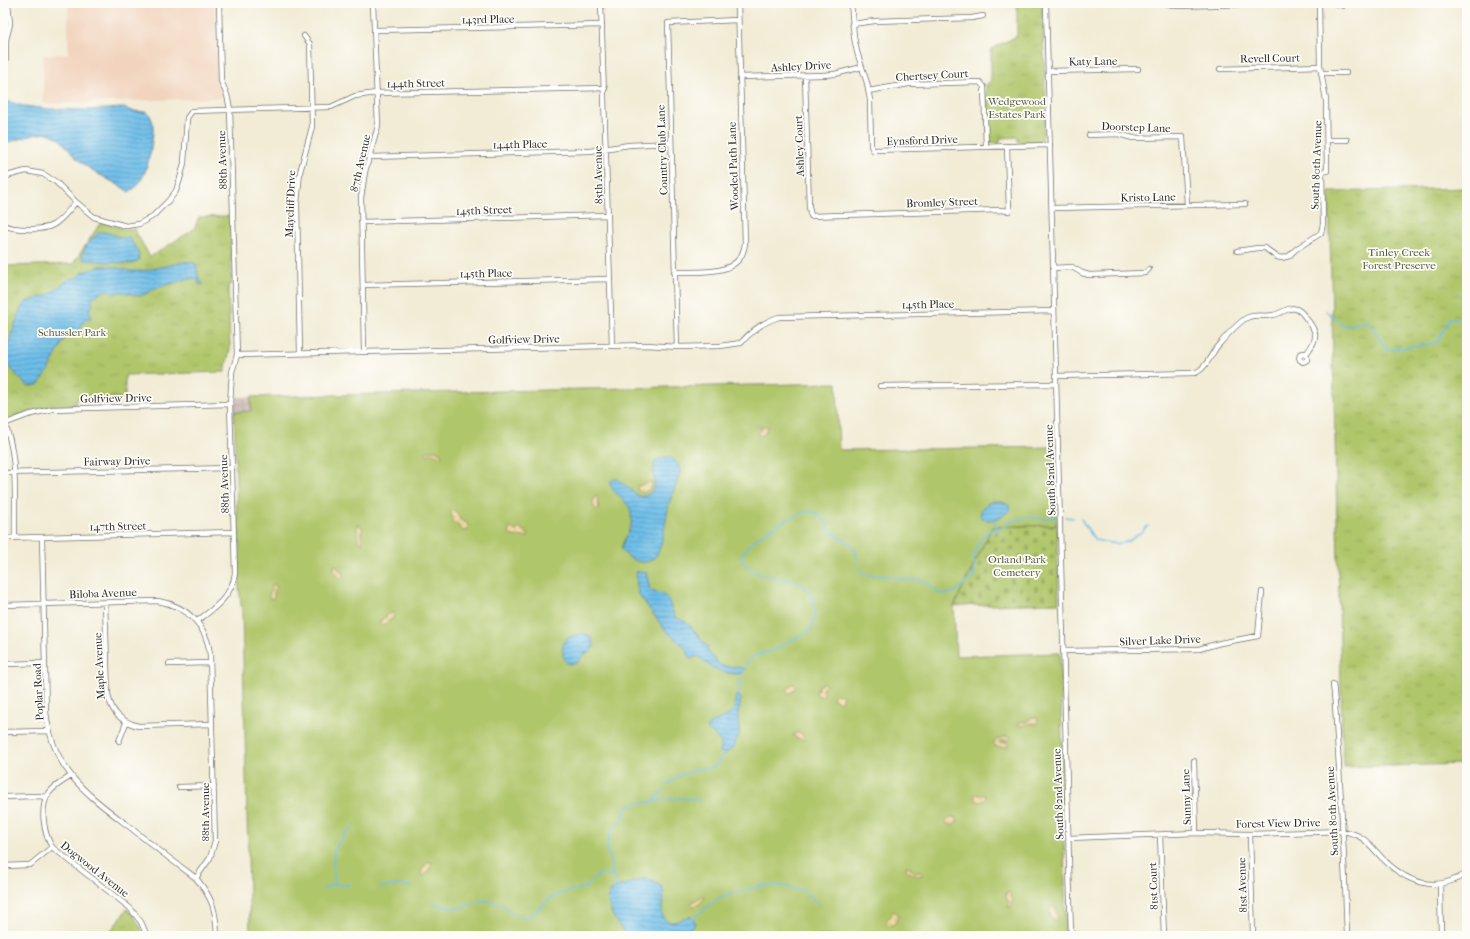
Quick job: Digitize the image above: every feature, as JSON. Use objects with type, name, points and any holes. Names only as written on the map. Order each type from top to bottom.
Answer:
[{"type":"street","points":[[3,65],[6,59],[5,34],[10,24],[8,3]]},
{"type":"street","name":"88th Avenue","points":[[196,878],[210,858],[215,841],[210,663],[208,643],[204,631],[197,621],[224,599],[233,585],[235,573],[230,404],[231,376],[237,355],[230,109],[227,94],[221,81],[219,3]]},
{"type":"street","name":"87th Avenue","points":[[364,351],[361,198],[378,126],[373,3]]},
{"type":"street","name":"85th Avenue","points":[[602,3],[612,346]]},
{"type":"street","name":"Wooded Path Lane","points":[[674,272],[726,269],[736,264],[744,251],[738,3]]},
{"type":"street","name":"Eynsford Drive","points":[[851,3],[852,24],[857,52],[868,91],[871,146],[873,150],[1050,145]]},
{"type":"street","name":"South 82nd Avenue","points":[[1046,3],[1071,936]]},
{"type":"street","points":[[1166,3],[1177,6],[1290,3]]},
{"type":"street","name":"South 80th Avenue","points":[[1237,252],[1265,248],[1277,257],[1282,258],[1289,256],[1296,249],[1321,233],[1323,224],[1322,172],[1327,171],[1327,140],[1326,100],[1320,66],[1319,3]]},
{"type":"street","points":[[1334,3],[1343,6]]},
{"type":"street","points":[[852,24],[875,21],[972,18],[983,16]]},
{"type":"street","name":"Country Club Lane","points":[[677,347],[668,23],[738,20]]},
{"type":"street","name":"143rd Place","points":[[374,30],[602,25]]},
{"type":"street","name":"Maycliff Drive","points":[[300,353],[297,204],[300,172],[312,127],[310,44],[304,36]]},
{"type":"street","name":"Revell Court","points":[[1220,68],[1320,66]]},
{"type":"street","name":"Ashley Drive","points":[[740,77],[835,74],[862,67]]},
{"type":"street","name":"Katy Lane","points":[[1048,71],[1138,69]]},
{"type":"street","points":[[1322,73],[1346,73]]},
{"type":"street","name":"Ashley Court","points":[[806,76],[809,206],[811,216]]},
{"type":"street","name":"Chertsey Court","points":[[868,91],[909,84],[980,82],[984,87],[986,147]]},
{"type":"street","name":"144th Street","points":[[76,202],[94,217],[126,226],[139,224],[146,221],[169,200],[176,191],[184,163],[188,115],[195,111],[331,107],[355,96],[376,93],[605,88]]},
{"type":"street","name":"Doorstep Lane","points":[[1089,135],[1118,134],[1133,138],[1183,137],[1187,205]]},
{"type":"street","points":[[1327,140],[1347,140]]},
{"type":"street","name":"144th Place","points":[[370,157],[590,151],[639,144],[671,144]]},
{"type":"street","name":"Bromley Street","points":[[811,216],[985,210],[1009,211],[1007,146]]},
{"type":"street","points":[[3,177],[26,171],[43,174],[56,182],[76,202],[59,221],[49,227],[13,229],[3,225]]},
{"type":"street","name":"Kristo Lane","points":[[1052,208],[1245,204]]},
{"type":"street","name":"145th Street","points":[[361,222],[608,215]]},
{"type":"street","points":[[1053,268],[1072,267],[1089,275],[1145,273],[1148,269]]},
{"type":"street","name":"145th Place","points":[[363,285],[610,279]]},
{"type":"street","points":[[1056,376],[1195,373],[1205,365],[1218,346],[1245,319],[1256,316],[1273,316],[1291,308],[1299,310],[1315,331],[1315,341],[1306,354]]},
{"type":"street","name":"145th Place","points":[[802,316],[1054,311]]},
{"type":"street","name":"Golfview Drive","points":[[237,355],[654,345],[677,347],[720,346],[741,344],[749,334],[769,320],[778,317],[802,316]]},
{"type":"street","points":[[880,386],[1056,384]]},
{"type":"street","name":"Golfview Drive","points":[[4,422],[28,414],[52,409],[230,404]]},
{"type":"street","points":[[4,422],[11,445],[14,472],[15,537]]},
{"type":"street","name":"Fairway Drive","points":[[3,473],[232,468]]},
{"type":"street","name":"147th Street","points":[[3,538],[234,532]]},
{"type":"street","name":"Poplar Road","points":[[42,537],[46,712],[49,731],[57,753],[70,776],[81,788],[98,803],[196,878]]},
{"type":"street","name":"Silver Lake Drive","points":[[1064,651],[1200,649],[1220,643],[1258,636],[1262,592]]},
{"type":"street","name":"Biloba Avenue","points":[[3,605],[151,600],[164,602],[179,607],[197,621]]},
{"type":"street","name":"Maple Avenue","points":[[105,602],[108,694],[113,710],[126,723]]},
{"type":"street","points":[[3,664],[45,663]]},
{"type":"street","points":[[169,664],[210,663]]},
{"type":"street","name":"South 80th Avenue","points":[[1333,684],[1337,719],[1347,936]]},
{"type":"street","points":[[119,740],[126,723],[144,726],[212,724]]},
{"type":"street","points":[[3,732],[49,731]]},
{"type":"street","name":"Sunny Lane","points":[[1194,761],[1196,833]]},
{"type":"street","points":[[3,797],[46,797],[52,789],[70,776]]},
{"type":"street","points":[[178,787],[214,786]]},
{"type":"street","name":"Dogwood Avenue","points":[[46,797],[44,809],[45,828],[46,836],[52,847],[130,908],[142,922],[147,936]]},
{"type":"street","name":"Forest View Drive","points":[[1068,838],[1196,833],[1250,834],[1343,831],[1354,833],[1369,842],[1382,857],[1401,874],[1421,883],[1440,885],[1467,873]]},
{"type":"street","name":"81st Avenue","points":[[1250,834],[1253,936]]},
{"type":"street","name":"81st Court","points":[[1160,835],[1164,936]]},
{"type":"street","points":[[3,866],[30,865],[52,847]]},
{"type":"street","points":[[196,878],[206,890],[213,903],[217,917],[217,936]]},
{"type":"street","points":[[1440,885],[1441,936]]},
{"type":"street","points":[[12,936],[31,936]]},
{"type":"shaded area","points":[[68,3],[216,3],[218,79],[223,98],[43,104],[43,55],[68,54]]},
{"type":"shaded area","points":[[234,397],[251,397],[252,412],[234,412]]},
{"type":"green space","name":"Wedgewood Estates Park","points":[[1017,3],[1042,3],[1046,113],[1042,140],[1038,142],[1018,142],[1018,137],[1000,138],[1000,143],[989,142],[986,85],[991,80],[991,49],[1017,36]]},
{"type":"green space","name":"Tinley Creek Forest Preserve","points":[[1467,188],[1467,764],[1343,767],[1329,192]]},
{"type":"green space","name":"Schussler Park","points":[[230,216],[232,284],[228,285],[230,349],[225,372],[125,375],[125,398],[76,399],[76,405],[42,408],[8,419],[3,416],[3,266],[73,264],[101,222],[125,229],[134,229],[150,257],[194,229],[199,217]]},
{"type":"green space","points":[[837,383],[839,450],[1054,447],[1057,525],[992,527],[954,606],[956,656],[1060,653],[1066,936],[250,936],[242,613],[239,587],[234,412],[251,411],[251,397]]},
{"type":"green space","name":"Orland Park Cemetery","points":[[1057,525],[1059,603],[954,606],[992,527]]},
{"type":"green space","points":[[127,909],[137,921],[144,936],[111,936],[110,932]]},
{"type":"sand","points":[[759,425],[768,427],[763,436],[758,435],[763,429],[762,427],[756,428],[756,426]]},
{"type":"sand","points":[[435,450],[441,453],[442,457],[433,453],[426,455],[426,452]]},
{"type":"sand","points":[[650,482],[652,483],[651,488],[643,493],[637,490],[638,486]]},
{"type":"sand","points":[[595,496],[597,496],[599,508],[597,510],[594,508],[593,502]]},
{"type":"sand","points":[[452,510],[457,512],[460,520],[467,523],[467,531],[463,531],[456,523],[453,523],[451,513]]},
{"type":"sand","points":[[357,525],[360,525],[362,528],[362,544],[358,542]]},
{"type":"sand","points":[[510,528],[516,532],[518,528],[521,528],[523,531],[528,533],[528,537],[512,536],[509,533]]},
{"type":"sand","points":[[336,565],[343,574],[343,578],[340,578],[334,571],[334,566]]},
{"type":"sand","points":[[273,584],[277,587],[274,591],[274,598],[270,599],[269,596]]},
{"type":"sand","points":[[390,613],[394,613],[393,618],[383,625],[380,625],[380,621]]},
{"type":"sand","points":[[823,683],[826,685],[822,689],[825,695],[822,697],[816,693],[819,685]]},
{"type":"sand","points":[[792,684],[796,687],[789,694],[787,690]]},
{"type":"sand","points":[[836,694],[843,695],[841,702],[833,699]]},
{"type":"sand","points":[[1033,717],[1038,718],[1037,724],[1030,723],[1023,726],[1019,725],[1019,722],[1026,722]]},
{"type":"sand","points":[[799,732],[804,737],[805,741],[794,737],[794,734]]},
{"type":"sand","points":[[1006,736],[1009,737],[1008,740],[1001,740],[999,742],[1008,742],[1008,746],[996,747],[994,743],[996,740]]},
{"type":"sand","points":[[977,794],[985,795],[986,799],[981,802],[978,801],[974,797]]},
{"type":"sand","points":[[952,817],[957,818],[957,822],[953,825],[947,824],[946,820]]},
{"type":"sand","points":[[429,862],[432,862],[431,866],[427,873],[422,877],[423,868]]},
{"type":"sand","points":[[908,866],[914,872],[922,871],[922,875],[914,875],[909,872],[906,869]]},
{"type":"sand","points":[[1007,892],[1010,892],[1010,896],[1013,899],[1011,908],[1008,907],[1009,902],[1006,897]]},
{"type":"sand","points":[[702,895],[704,898],[702,902],[696,906],[692,906],[692,901],[699,899]]},
{"type":"sand","points":[[1052,907],[1056,908],[1056,921],[1050,915]]},
{"type":"sand","points":[[894,911],[898,916],[895,923],[893,925],[887,924],[886,921]]},
{"type":"water","points":[[3,100],[24,106],[49,109],[86,110],[124,108],[132,111],[147,112],[152,120],[153,135],[148,161],[142,179],[129,192],[86,166],[76,158],[56,136],[51,134],[46,133],[34,135],[3,144]]},
{"type":"water","points":[[102,232],[125,238],[128,238],[128,236],[138,251],[139,260],[132,264],[84,260],[82,257],[83,253],[92,238]]},
{"type":"water","points":[[184,262],[192,262],[196,264],[199,280],[203,285],[199,284],[197,280],[193,278],[155,289],[140,296],[125,292],[113,293],[107,290],[95,297],[92,297],[91,299],[93,305],[89,310],[91,318],[84,321],[79,332],[64,339],[47,373],[38,385],[26,385],[5,362],[5,355],[12,332],[21,308],[26,302],[50,294],[69,279],[76,278],[83,272],[101,266],[132,271],[142,271]]},
{"type":"water","points":[[668,457],[676,462],[680,471],[669,504],[660,547],[658,553],[651,560],[646,562],[636,561],[627,556],[621,549],[630,529],[632,519],[630,508],[611,487],[610,482],[613,479],[617,479],[639,496],[645,496],[653,490],[655,462]]},
{"type":"water","points":[[995,501],[1009,505],[1010,510],[1001,517],[990,520],[983,519],[980,515],[982,508],[988,503]]},
{"type":"water","points":[[636,571],[646,572],[650,589],[654,592],[662,594],[668,599],[675,617],[686,622],[690,626],[708,647],[707,650],[718,663],[722,666],[745,668],[742,674],[723,672],[713,668],[698,656],[690,659],[684,646],[666,631],[639,595]]},
{"type":"water","points":[[582,633],[591,638],[594,647],[591,651],[584,654],[577,663],[568,664],[563,655],[563,644],[567,638]]},
{"type":"water","points":[[737,694],[741,700],[738,714],[739,734],[734,747],[725,754],[720,752],[720,742],[708,730],[707,727],[732,712]]},
{"type":"water","points":[[643,879],[651,880],[662,887],[664,895],[662,915],[664,919],[674,922],[690,916],[695,921],[695,925],[681,936],[628,936],[615,920],[609,906],[608,899],[614,888]]},
{"type":"waterway","points":[[1326,311],[1345,326],[1368,321],[1387,350],[1437,343],[1450,318],[1467,321]]},
{"type":"waterway","points":[[743,669],[753,657],[776,649],[805,634],[809,631],[814,621],[815,611],[813,600],[810,593],[800,583],[788,579],[756,573],[749,569],[741,556],[749,545],[755,540],[790,518],[807,512],[813,512],[819,515],[834,534],[852,546],[863,574],[906,580],[921,580],[929,583],[937,593],[949,594],[954,593],[972,577],[975,572],[974,557],[976,549],[981,539],[988,531],[1000,529],[1010,522],[1027,517],[1045,519],[1057,517]]},
{"type":"waterway","points":[[1065,517],[1073,518]]},
{"type":"waterway","points":[[994,518],[997,529]]},
{"type":"waterway","points":[[1081,519],[1095,540],[1119,544],[1129,541],[1148,526]]},
{"type":"waterway","points":[[738,696],[741,683],[740,674]]},
{"type":"waterway","points":[[667,785],[686,773],[716,765],[721,759],[723,753]]},
{"type":"waterway","points":[[654,801],[664,789]]},
{"type":"waterway","points":[[618,888],[613,876],[607,848],[611,829],[622,821],[627,806],[638,803],[674,799],[687,798],[700,800]]},
{"type":"waterway","points":[[335,884],[333,866],[334,852],[341,839],[354,826]]},
{"type":"waterway","points":[[432,902],[444,907],[459,908],[481,901],[492,901],[502,905],[517,916],[525,917],[533,914],[548,900],[557,895],[568,891],[585,888],[599,874],[613,875]]},
{"type":"waterway","points":[[323,889],[333,884],[350,885]]},
{"type":"waterway","points":[[380,887],[402,885],[411,887]]},
{"type":"waterway","points":[[692,919],[722,896],[765,885],[783,886],[803,891],[820,904]]}]
